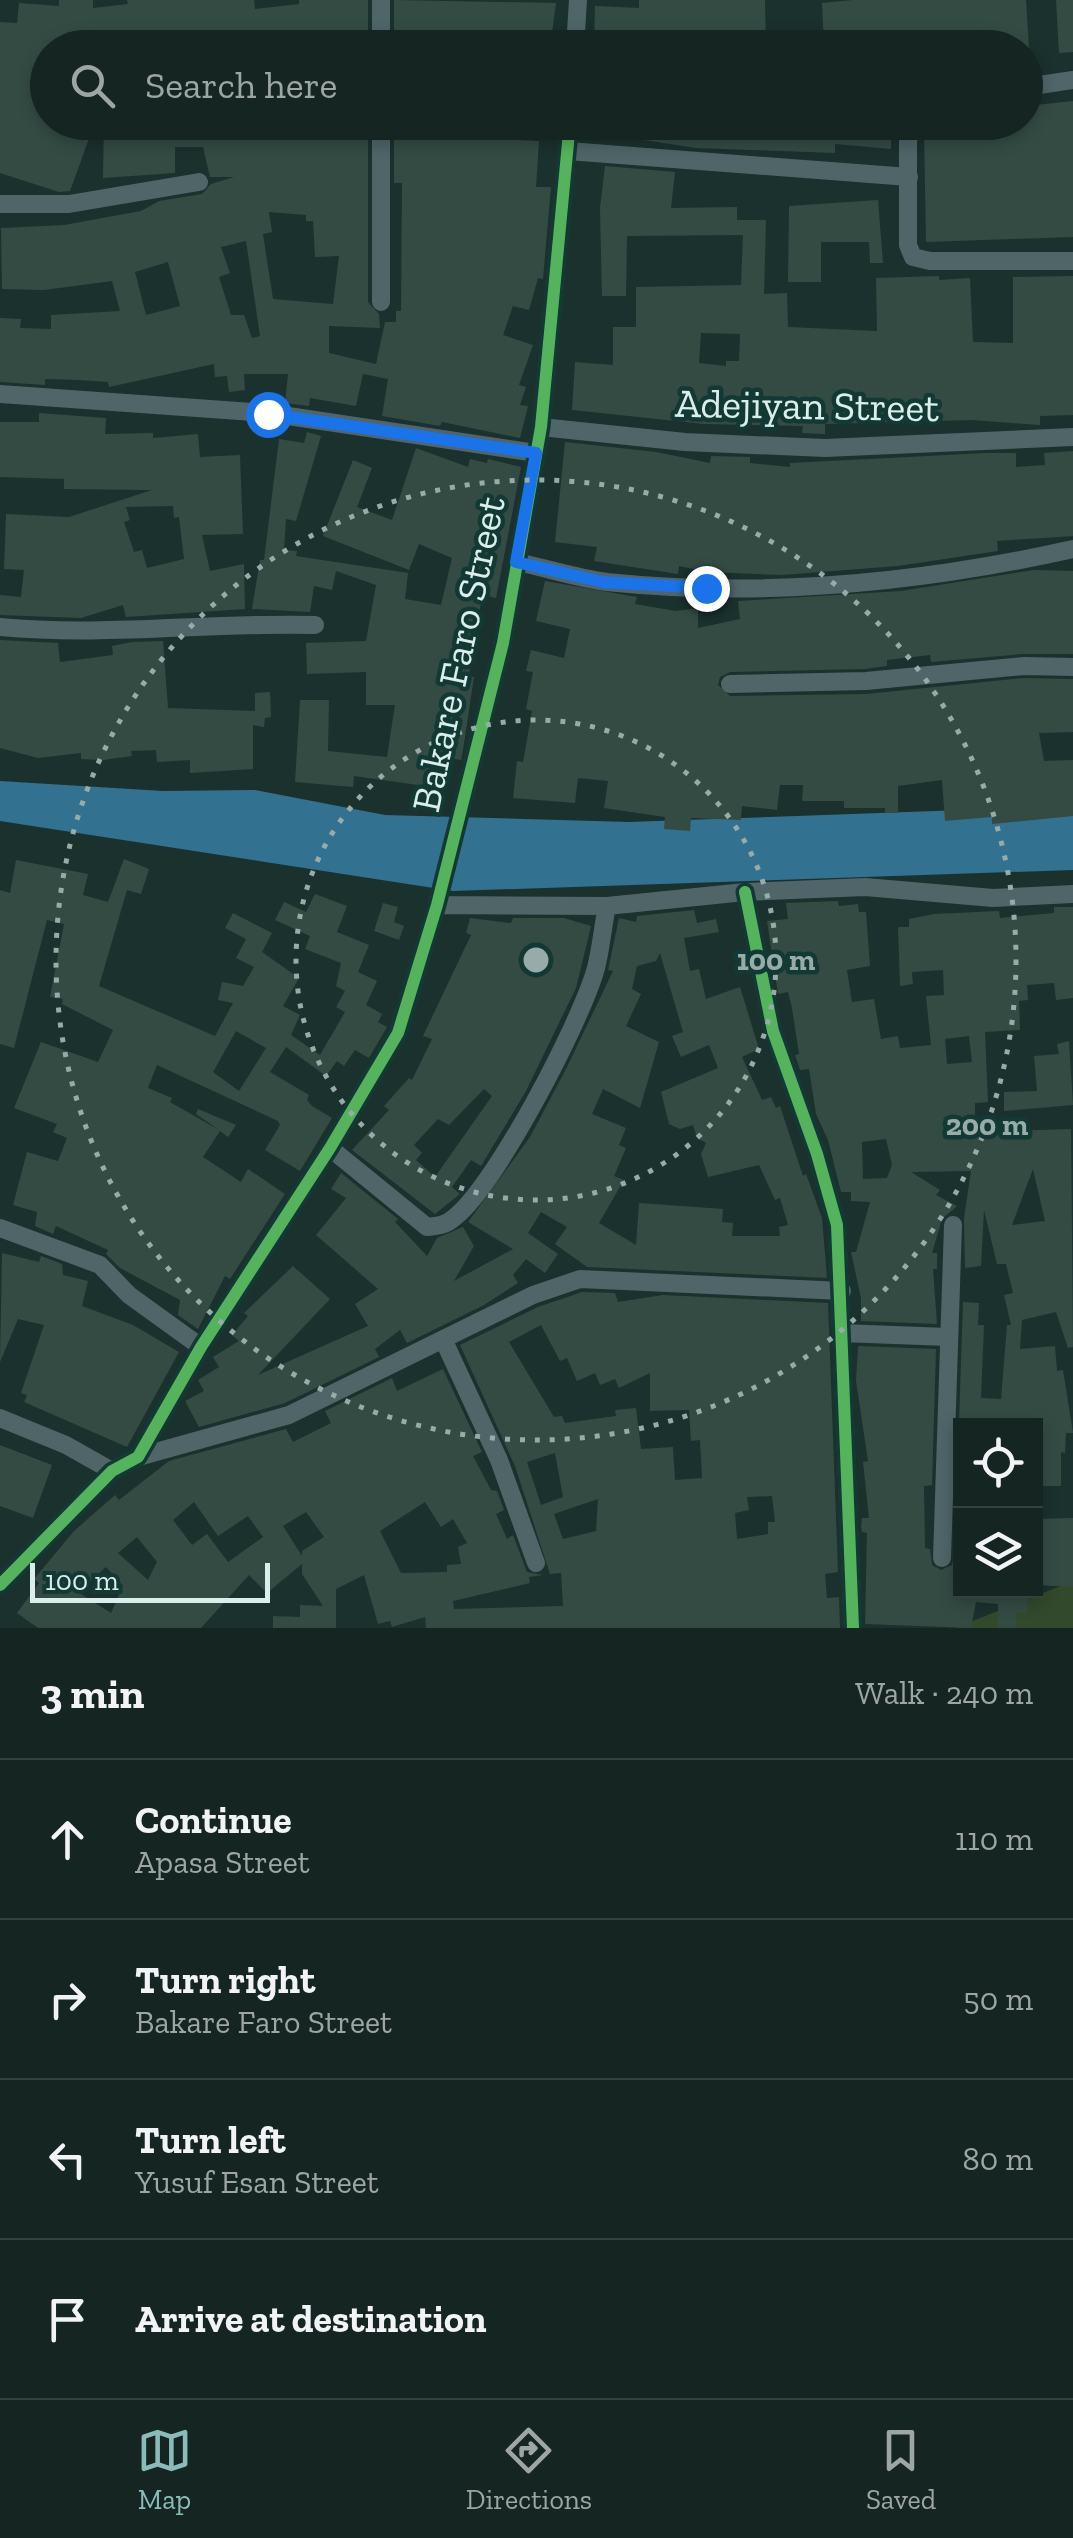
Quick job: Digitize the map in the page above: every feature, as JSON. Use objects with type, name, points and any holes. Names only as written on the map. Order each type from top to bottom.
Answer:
[{"type":"street","points":[[381,0],[381,30]]},
{"type":"street","points":[[576,30],[578,0]]},
{"type":"street","points":[[1043,84],[1073,80]]},
{"type":"street","points":[[381,302],[382,140]]},
{"type":"street","name":"Bakare Faro Street","points":[[138,1457],[201,1348],[330,1148],[398,1033],[437,903],[503,643],[541,427],[569,140]]},
{"type":"street","points":[[911,140],[908,246],[913,257],[930,261],[1073,261]]},
{"type":"street","points":[[568,151],[909,178]]},
{"type":"street","points":[[0,204],[69,204],[198,182]]},
{"type":"street","points":[[0,394],[268,414],[536,453]]},
{"type":"street","name":"Adejiyan Street","points":[[541,427],[684,442],[825,448],[1073,437]]},
{"type":"street","points":[[516,562],[603,582],[706,588],[827,586],[982,570],[1073,549]]},
{"type":"street","points":[[0,627],[91,634],[204,626],[315,625]]},
{"type":"street","points":[[730,684],[866,681],[1024,666],[1073,667]]},
{"type":"street","points":[[437,903],[607,906],[746,892],[864,888],[993,898],[1073,894]]},
{"type":"street","points":[[746,892],[773,1031],[817,1154],[837,1225],[853,1628]]},
{"type":"street","points":[[330,1148],[427,1227],[441,1226],[458,1215],[487,1178],[565,1038],[596,970],[607,906]]},
{"type":"street","points":[[942,1558],[953,1225]]},
{"type":"street","points":[[0,1228],[100,1266],[129,1295],[201,1348]]},
{"type":"street","points":[[0,1585],[112,1472],[138,1457],[289,1415],[533,1295],[580,1279],[842,1291]]},
{"type":"street","points":[[841,1333],[948,1337]]},
{"type":"street","points":[[444,1341],[499,1460],[536,1564]]},
{"type":"street","points":[[0,1418],[66,1445],[112,1472]]},
{"type":"green space","points":[[1073,1581],[1073,1628],[955,1628],[1030,1598],[1043,1598],[1043,1593]]},
{"type":"water","points":[[0,781],[163,791],[255,790],[385,815],[629,822],[1073,806],[1073,870],[453,891],[0,821]]},
{"type":"building","points":[[59,0],[93,0],[93,8],[128,4],[127,0],[254,0],[255,9],[299,4],[299,0],[368,0],[368,30],[30,30],[30,140],[88,140],[70,191],[59,192],[0,173],[0,22],[17,23],[19,3],[59,6]]},
{"type":"building","points":[[394,0],[556,3],[552,30],[394,30]]},
{"type":"building","points":[[639,0],[765,0],[766,30],[594,30],[595,6],[639,8]]},
{"type":"building","points":[[1026,0],[1028,30],[823,30],[822,3]]},
{"type":"building","points":[[1056,0],[1073,0],[1073,52],[1059,53]]},
{"type":"building","points":[[1073,101],[1073,237],[926,242],[924,140],[1043,140],[1043,104]]},
{"type":"building","points":[[104,140],[368,140],[368,302],[379,314],[380,328],[329,326],[329,353],[376,364],[385,322],[396,322],[396,311],[401,311],[402,183],[394,183],[394,140],[539,141],[536,187],[551,187],[543,279],[538,278],[529,310],[513,306],[503,335],[533,345],[519,385],[526,387],[520,405],[528,406],[520,438],[442,422],[440,426],[382,416],[388,379],[363,374],[356,406],[310,398],[309,406],[285,403],[288,374],[244,374],[245,390],[229,392],[227,376],[215,377],[214,364],[109,387],[108,382],[78,380],[45,379],[45,385],[0,382],[0,318],[21,319],[20,328],[51,329],[51,315],[120,311],[112,281],[44,290],[2,289],[1,228],[64,225],[141,211],[159,201],[202,194],[211,184],[234,177],[210,177],[203,147],[175,147],[175,173],[103,178]],"holes":[[[269,212],[306,215],[306,221],[313,221],[315,257],[339,256],[333,304],[273,299],[263,234],[272,232]],[[246,241],[260,336],[252,338],[244,315],[231,315],[219,277],[230,273],[221,247]],[[168,262],[180,306],[146,315],[135,272]]]},
{"type":"building","points":[[643,140],[891,140],[891,149],[835,144],[835,153],[696,148]]},
{"type":"building","points":[[605,166],[675,172],[671,208],[737,207],[737,220],[766,220],[764,294],[787,293],[788,327],[877,331],[876,278],[970,278],[973,342],[1013,343],[1013,277],[1073,276],[1073,415],[1040,416],[1040,425],[972,420],[825,424],[825,434],[802,433],[803,426],[704,424],[572,410],[575,362],[613,365],[613,327],[636,327],[636,287],[741,285],[743,235],[627,236],[626,296],[602,296],[600,208]],"holes":[[[701,333],[740,334],[739,361],[726,361],[726,366],[699,363]]]},
{"type":"building","points":[[878,200],[883,263],[870,263],[869,242],[821,242],[821,282],[788,282],[789,206]]},
{"type":"building","points":[[39,413],[106,418],[105,434],[153,433],[153,438],[198,434],[200,457],[240,455],[243,534],[202,535],[210,571],[244,564],[245,609],[126,617],[123,605],[81,618],[0,615],[0,595],[21,597],[24,570],[4,569],[6,514],[69,517],[152,490],[64,489],[64,479],[0,477],[0,422],[39,422]],"holes":[[[173,506],[174,518],[179,517],[184,559],[147,568],[142,550],[134,552],[124,522],[130,520],[126,507]]]},
{"type":"building","points":[[307,432],[321,436],[296,521],[286,519],[284,550],[297,551],[296,556],[408,573],[405,599],[441,605],[452,558],[419,544],[409,570],[323,536],[353,460],[372,468],[357,507],[392,520],[416,448],[468,467],[470,459],[487,463],[488,459],[521,467],[496,598],[483,595],[474,635],[469,676],[474,677],[461,760],[449,758],[441,802],[416,797],[418,785],[354,776],[353,787],[295,782],[300,700],[329,700],[328,751],[387,757],[395,705],[366,705],[366,672],[307,674],[306,643],[366,641],[376,585],[336,571],[332,590],[314,586],[310,612],[252,609],[260,560],[264,560],[279,439],[304,443]]},
{"type":"building","points":[[565,442],[656,452],[710,463],[711,456],[750,457],[750,463],[790,467],[790,463],[1016,453],[1016,467],[1045,465],[1044,453],[1073,451],[1073,536],[997,541],[998,551],[898,566],[782,575],[708,572],[679,566],[678,574],[594,561],[597,547],[555,542]]},
{"type":"building","points":[[1034,570],[1073,571],[1073,654],[931,662],[930,655],[887,660],[887,666],[865,669],[730,672],[720,677],[718,685],[730,696],[866,694],[1024,678],[1073,679],[1073,732],[1039,733],[1044,761],[1073,760],[1073,816],[992,824],[992,817],[945,821],[942,780],[898,786],[898,813],[885,813],[885,808],[844,808],[844,801],[802,801],[803,785],[780,785],[777,810],[742,806],[741,820],[691,818],[690,831],[664,829],[665,817],[604,808],[608,781],[578,778],[575,803],[513,798],[517,761],[523,762],[532,711],[526,709],[533,672],[526,671],[531,650],[564,658],[570,629],[536,621],[545,581],[637,597],[635,604],[676,611],[698,608],[698,628],[740,619],[738,601],[901,591]]},
{"type":"building","points":[[0,640],[58,643],[60,662],[113,655],[112,646],[163,641],[168,708],[255,711],[255,693],[270,692],[271,717],[265,718],[264,727],[253,725],[253,769],[190,773],[190,760],[157,762],[156,750],[131,751],[132,756],[103,760],[81,759],[81,753],[38,758],[0,748]]},
{"type":"building","points":[[124,859],[149,869],[141,894],[127,890],[99,986],[215,1036],[233,1003],[218,1000],[222,982],[243,986],[254,967],[236,958],[246,939],[225,928],[233,913],[272,933],[262,952],[299,978],[283,1006],[300,1015],[291,1035],[320,1055],[345,1012],[336,1007],[345,991],[336,986],[341,963],[305,949],[310,936],[275,920],[284,902],[306,912],[315,894],[347,906],[337,932],[369,945],[358,972],[377,981],[366,1005],[382,1014],[378,1022],[387,1027],[369,1058],[355,1050],[344,1066],[337,1061],[326,1076],[286,1047],[270,1072],[309,1095],[307,1100],[312,1106],[332,1118],[300,1171],[265,1150],[280,1125],[278,1121],[157,1065],[148,1088],[172,1098],[170,1102],[219,1130],[196,1114],[198,1109],[236,1125],[228,1137],[220,1131],[203,1157],[241,1182],[248,1169],[285,1194],[230,1279],[225,1276],[198,1329],[178,1315],[180,1300],[120,1268],[106,1254],[108,1250],[56,1226],[53,1234],[35,1226],[37,1212],[13,1205],[27,1152],[58,1161],[67,1138],[53,1132],[57,1124],[14,1108],[41,1042],[98,1062],[113,1030],[62,1004],[63,999],[50,997],[64,924],[47,920],[14,1048],[0,1044],[0,890],[10,893],[16,860],[88,874],[83,895],[108,902]],"holes":[[[236,1031],[266,1048],[239,1091],[213,1072]]]},
{"type":"building","points":[[838,901],[839,906],[858,904],[859,912],[866,912],[870,966],[847,970],[852,1002],[874,999],[881,1039],[898,1036],[900,1048],[931,1045],[926,996],[944,995],[943,970],[912,972],[913,984],[900,986],[898,927],[909,927],[909,919],[934,914],[999,911],[1000,918],[1054,913],[1054,907],[1073,907],[1073,998],[1056,1000],[1054,983],[1027,985],[1028,1000],[1019,1001],[1020,1030],[985,1032],[988,1102],[975,1103],[975,1132],[1071,1129],[1073,1347],[1068,1348],[1056,1312],[1022,1320],[1020,1349],[1055,1346],[1057,1371],[1063,1370],[1073,1433],[1066,1433],[1065,1453],[1061,1452],[1061,1486],[1043,1486],[1043,1418],[959,1418],[963,1302],[979,1303],[978,1325],[984,1325],[981,1398],[1001,1399],[1007,1325],[1011,1325],[1004,1295],[1013,1293],[1006,1264],[997,1264],[984,1210],[981,1266],[965,1268],[964,1218],[971,1171],[911,1172],[940,1190],[936,1195],[957,1206],[942,1219],[932,1253],[937,1253],[937,1269],[933,1269],[937,1324],[861,1321],[861,1298],[851,1252],[856,1252],[870,1202],[851,1201],[851,1192],[841,1192],[828,1140],[816,1114],[809,1069],[800,1070],[795,1055],[799,1054],[792,1008],[788,992],[778,994],[767,921],[788,919],[786,903]],"holes":[[[969,1036],[972,1062],[947,1064],[945,1039]],[[886,1139],[892,1165],[887,1178],[863,1179],[862,1142]],[[1033,1169],[1045,1221],[1012,1225]]]},
{"type":"building","points":[[383,903],[398,907],[394,922],[404,926],[399,940],[374,931]]},
{"type":"building","points":[[694,910],[697,923],[716,919],[719,932],[684,938],[690,971],[699,969],[706,999],[740,987],[759,1049],[742,1057],[762,1100],[771,1097],[776,1108],[780,1106],[803,1176],[806,1174],[822,1218],[827,1278],[587,1267],[555,1244],[567,1227],[541,1212],[528,1233],[558,1254],[545,1273],[526,1259],[513,1275],[518,1283],[484,1305],[407,1343],[400,1330],[375,1349],[379,1357],[285,1403],[199,1427],[185,1401],[204,1391],[198,1380],[219,1367],[213,1357],[239,1341],[232,1335],[248,1316],[244,1313],[293,1266],[330,1299],[258,1375],[368,1326],[355,1304],[378,1289],[316,1235],[346,1198],[331,1189],[341,1173],[398,1219],[395,1222],[427,1256],[437,1238],[463,1227],[474,1246],[454,1281],[513,1249],[468,1222],[530,1137],[567,1067],[613,971],[608,970],[619,918],[636,922],[637,916]],"holes":[[[660,953],[683,1032],[672,1036],[681,1057],[709,1045],[718,1068],[661,1092],[669,1124],[680,1129],[693,1125],[697,1138],[706,1143],[701,1154],[708,1177],[759,1165],[775,1200],[780,1198],[788,1225],[779,1227],[780,1236],[732,1236],[733,1223],[722,1222],[723,1209],[639,1203],[636,1245],[599,1223],[624,1180],[614,1176],[626,1148],[619,1145],[626,1128],[592,1114],[603,1089],[640,1108],[659,1042],[626,1026],[641,994],[632,989],[637,966],[656,961]]]},
{"type":"building","points":[[470,918],[511,923],[513,918],[564,918],[591,926],[576,988],[526,1091],[481,1166],[471,1160],[452,1187],[460,1194],[435,1214],[352,1150],[389,1110],[384,1106],[409,1078],[412,1080],[432,1039],[423,1036],[471,935],[466,933]],"holes":[[[484,1089],[492,1096],[435,1177],[416,1160],[422,1153],[414,1145],[438,1119],[449,1125]]]},
{"type":"building","points":[[1069,1041],[1073,1105],[1004,1111],[1004,1092],[1037,1091],[1034,1056],[1059,1054],[1057,1044]]},
{"type":"building","points":[[2,1253],[39,1262],[41,1256],[62,1264],[63,1275],[88,1281],[82,1306],[133,1325],[179,1352],[127,1447],[24,1402],[27,1395],[21,1393],[44,1325],[18,1319],[0,1362]]},
{"type":"building","points":[[582,1292],[615,1293],[618,1302],[663,1295],[828,1303],[838,1572],[825,1574],[827,1598],[839,1597],[840,1628],[426,1628],[425,1617],[392,1627],[390,1621],[378,1624],[364,1575],[336,1589],[336,1628],[273,1628],[273,1616],[300,1617],[300,1605],[323,1606],[302,1574],[302,1564],[267,1593],[249,1575],[201,1628],[38,1628],[17,1613],[39,1583],[34,1579],[74,1531],[115,1495],[119,1500],[169,1461],[286,1429],[293,1442],[331,1423],[325,1411],[392,1378],[397,1391],[443,1369],[482,1452],[473,1456],[491,1490],[497,1491],[504,1510],[496,1514],[507,1539],[513,1535],[527,1572],[543,1575],[529,1577],[530,1583],[453,1601],[454,1609],[563,1606],[561,1573],[550,1574],[515,1466],[460,1345],[538,1307]],"holes":[[[541,1325],[560,1361],[567,1358],[577,1381],[595,1373],[600,1385],[615,1379],[619,1388],[650,1373],[650,1411],[689,1410],[691,1441],[700,1440],[702,1478],[675,1480],[673,1447],[641,1449],[636,1408],[615,1410],[616,1416],[565,1423],[562,1416],[554,1417],[509,1342]],[[555,1453],[563,1497],[541,1505],[527,1462]],[[772,1496],[775,1522],[768,1522],[768,1534],[737,1539],[735,1513],[749,1510],[747,1497]],[[598,1499],[596,1531],[563,1539],[554,1514]],[[194,1502],[218,1536],[248,1516],[263,1537],[228,1562],[207,1534],[192,1545],[173,1520]],[[425,1502],[441,1527],[453,1519],[467,1543],[458,1547],[461,1564],[447,1565],[447,1572],[401,1573],[380,1531]],[[306,1512],[324,1537],[302,1551],[302,1556],[283,1526]],[[137,1537],[157,1562],[148,1580],[118,1553]],[[106,1567],[123,1586],[111,1613],[78,1592]]]},
{"type":"building","points":[[858,1346],[936,1349],[932,1485],[924,1486],[925,1548],[930,1549],[932,1565],[941,1570],[952,1565],[953,1560],[953,1598],[1028,1598],[1026,1614],[1016,1612],[1016,1628],[998,1628],[998,1604],[976,1602],[971,1628],[865,1624],[867,1533],[862,1532],[861,1526],[862,1518],[869,1518],[863,1462],[868,1461],[856,1381]]},
{"type":"building","points":[[0,1445],[52,1465],[33,1518],[0,1506]]},
{"type":"building","points":[[1073,1518],[1073,1587],[1043,1585],[1043,1519]]},
{"type":"cycle path","points":[[0,1585],[112,1471],[138,1457],[201,1347],[330,1148],[398,1033],[437,905],[503,643],[541,427],[568,140]]},
{"type":"cycle path","points":[[745,892],[773,1031],[817,1154],[837,1225],[853,1628]]},
{"type":"route","points":[[268,414],[536,453],[516,562],[603,582],[706,588]]}]
